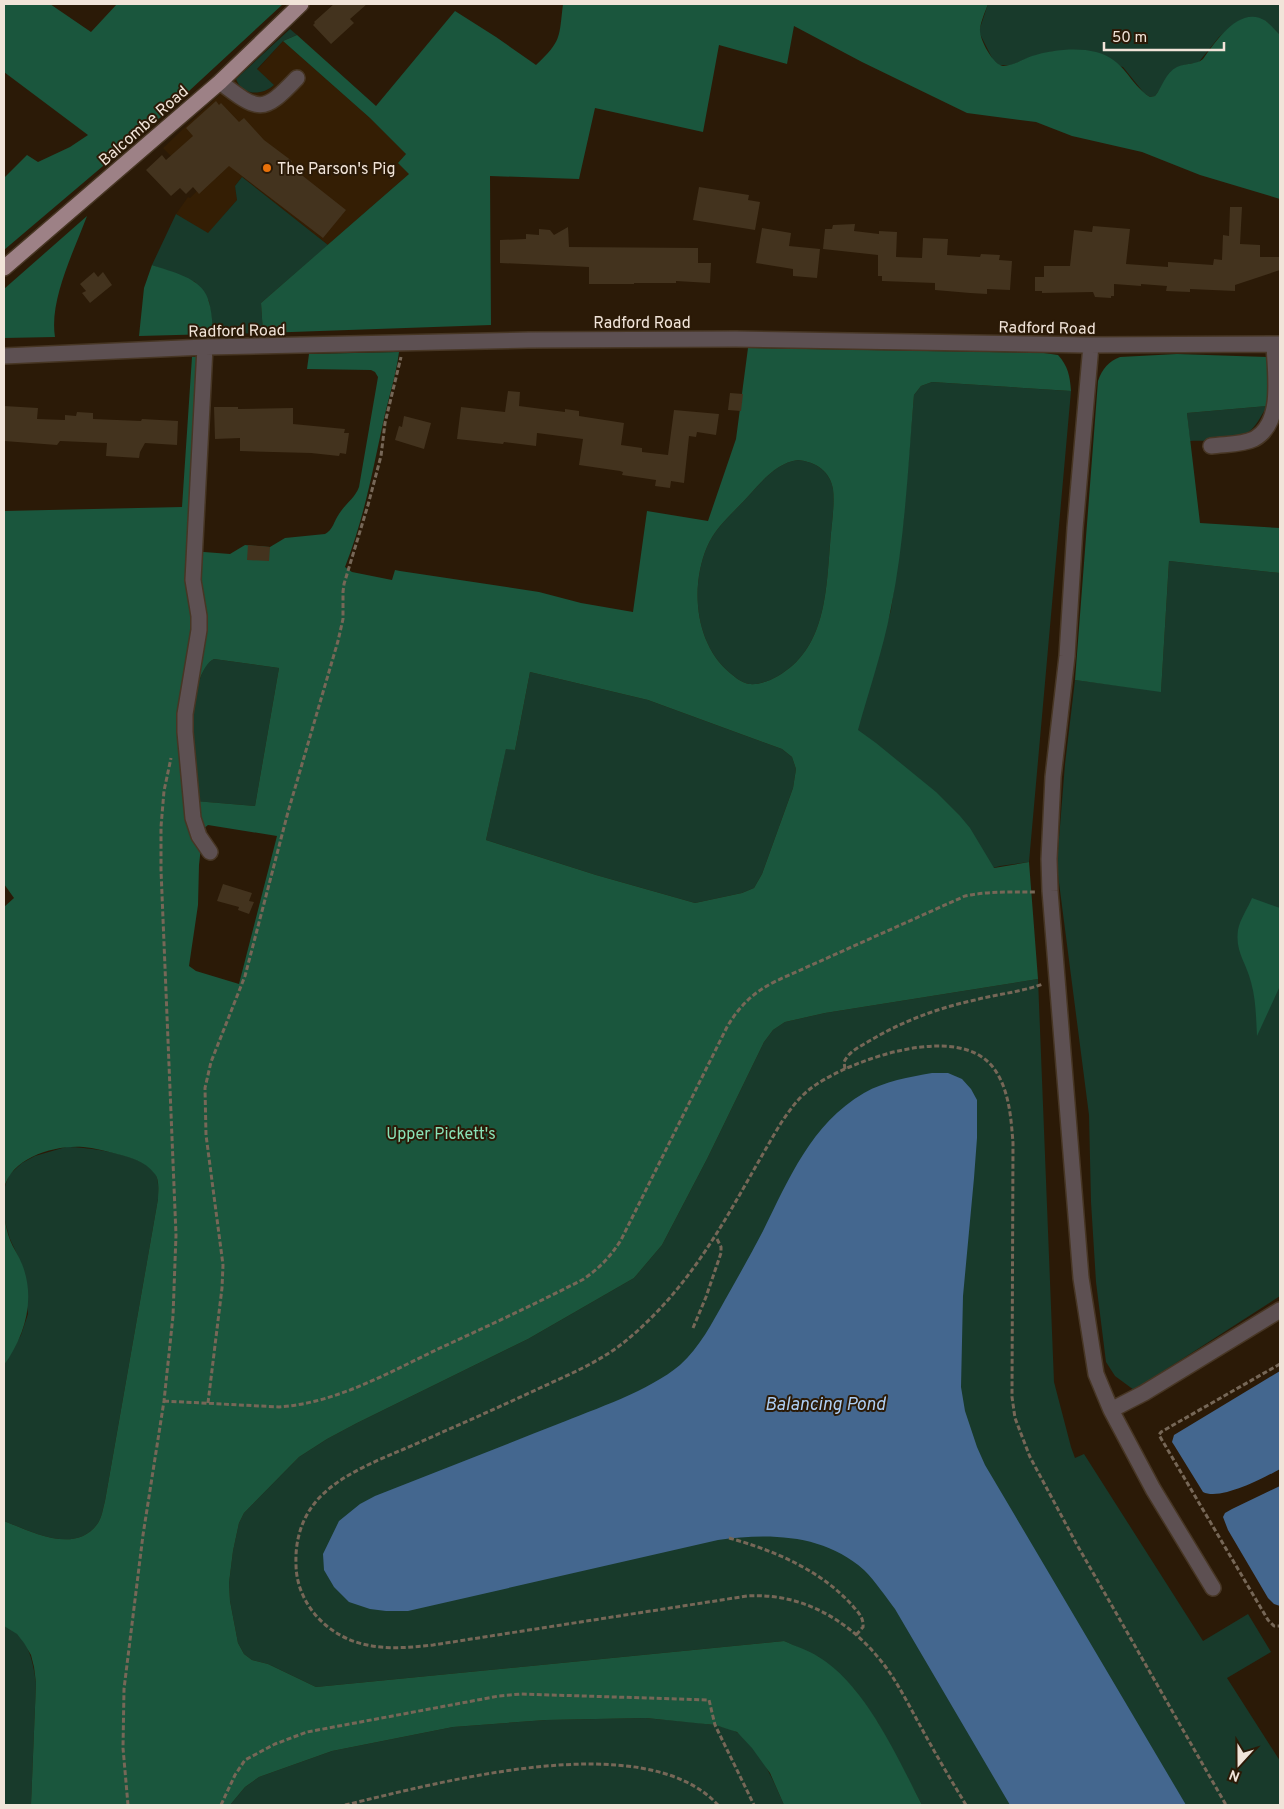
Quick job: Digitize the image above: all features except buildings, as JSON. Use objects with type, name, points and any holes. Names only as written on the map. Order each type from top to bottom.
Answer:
[{"type":"main road","name":"Balcombe Road","points":[[4,268],[220,82],[301,4]]},
{"type":"street","points":[[220,82],[244,101],[255,105],[263,105],[276,99],[297,78]]},
{"type":"street","name":"Radford Road","points":[[4,356],[205,348],[529,340],[736,339],[1091,345],[1277,344]]},
{"type":"street","points":[[1211,446],[1249,440],[1259,435],[1268,426],[1274,415],[1276,403],[1277,344]]},
{"type":"street","points":[[1091,345],[1075,528],[1067,656],[1053,777],[1049,859],[1050,892],[1081,1278],[1096,1374],[1111,1410],[1153,1489],[1213,1588]]},
{"type":"street","points":[[205,348],[193,580],[199,616],[199,630],[185,722],[192,813],[199,836],[210,852]]},
{"type":"street","points":[[1111,1410],[1144,1393],[1280,1310]]},
{"type":"path","points":[[208,1403],[223,1265],[206,1135],[204,1107],[208,1072],[246,976],[288,812],[338,642],[343,620],[344,584],[381,456],[385,424],[404,344]]},
{"type":"path","points":[[128,1805],[123,1748],[124,1689],[143,1535],[164,1401],[173,1316],[176,1235],[161,870],[164,791],[172,755]]},
{"type":"path","points":[[164,1401],[279,1407],[295,1406],[329,1398],[398,1369],[582,1280],[597,1271],[621,1240],[727,1027],[742,1004],[752,995],[776,981],[965,896],[1000,891],[1050,892]]},
{"type":"path","points":[[845,1069],[844,1062],[850,1053],[875,1038],[916,1018],[966,1002],[1018,992],[1057,978]]},
{"type":"path","points":[[966,1805],[890,1674],[872,1650],[839,1620],[817,1609],[787,1598],[758,1596],[643,1611],[433,1645],[393,1649],[356,1643],[332,1630],[312,1612],[302,1592],[296,1571],[297,1543],[306,1517],[322,1495],[340,1480],[574,1372],[618,1347],[646,1323],[698,1265],[791,1108],[804,1094],[817,1084],[845,1069],[891,1052],[933,1046],[957,1048],[977,1055],[992,1066],[998,1076],[1008,1106],[1013,1143],[1012,1382],[1015,1418],[1027,1451],[1076,1543],[1226,1805]]},
{"type":"path","points":[[693,1328],[721,1253],[716,1237]]},
{"type":"path","points":[[1280,1364],[1161,1432],[1159,1436],[1268,1620],[1274,1626],[1280,1626]]},
{"type":"path","points":[[729,1538],[774,1555],[823,1579],[843,1596],[862,1619],[863,1627],[856,1635]]},
{"type":"path","points":[[221,1805],[237,1771],[245,1760],[296,1735],[499,1696],[544,1694],[709,1700],[715,1725],[754,1805]]},
{"type":"path","points":[[345,1805],[497,1772],[579,1764],[633,1768],[671,1775],[703,1790],[718,1805]]},
{"type":"shaded area","points":[[283,41],[370,118],[406,154],[398,163],[409,174],[328,245],[242,177],[235,186],[237,200],[208,234],[176,214],[188,197],[190,198],[197,191],[189,183],[193,178],[163,148],[236,79],[238,85],[249,93],[263,92],[271,88],[274,85],[257,70]]},
{"type":"green space","points":[[4,4],[50,4],[91,32],[117,4],[283,4],[162,116],[4,250],[4,178],[27,155],[38,162],[70,147],[88,135],[4,72]]},
{"type":"green space","points":[[563,4],[988,4],[981,23],[980,33],[987,51],[999,65],[1010,65],[1047,52],[1072,49],[1089,50],[1106,55],[1114,60],[1143,92],[1150,97],[1155,96],[1167,76],[1173,70],[1203,59],[1230,27],[1247,17],[1256,17],[1266,21],[1280,35],[1280,199],[1200,175],[1142,152],[1072,136],[1036,122],[967,113],[862,62],[794,26],[787,64],[719,45],[703,132],[595,108],[579,179],[490,176],[491,325],[263,333],[261,303],[409,174],[398,163],[406,154],[370,118],[283,41],[297,35],[376,106],[455,11],[536,65],[551,50],[558,38]]},
{"type":"green space","points":[[988,4],[1280,4],[1280,35],[1266,21],[1237,22],[1219,37],[1198,63],[1182,66],[1177,69],[1155,96],[1150,97],[1144,93],[1123,67],[1054,51],[1011,65],[999,65],[993,60],[980,34],[980,28]]},
{"type":"green space","points":[[290,29],[297,35],[283,41],[257,69],[274,85],[269,89],[258,92],[243,89],[236,79]]},
{"type":"green space","points":[[242,177],[328,245],[261,303],[263,333],[214,334],[209,301],[195,282],[152,265],[176,214],[208,233],[237,200],[235,186]]},
{"type":"green space","points":[[87,216],[59,292],[54,323],[55,337],[4,338],[4,289]]},
{"type":"green space","points":[[152,265],[185,276],[199,285],[208,299],[214,334],[139,336],[144,288]]},
{"type":"green space","name":"Upper Pickett's","points":[[748,348],[1044,353],[1058,355],[1064,363],[1069,376],[1071,391],[932,382],[921,386],[914,395],[906,502],[896,582],[884,639],[858,730],[936,792],[960,816],[970,828],[994,868],[1029,862],[1038,979],[825,1013],[785,1022],[773,1030],[764,1042],[707,1159],[662,1245],[634,1278],[528,1339],[357,1423],[299,1457],[244,1513],[239,1523],[229,1583],[230,1601],[238,1643],[244,1654],[252,1660],[268,1664],[316,1687],[784,1641],[819,1657],[836,1670],[851,1686],[879,1724],[922,1805],[784,1805],[770,1773],[752,1748],[737,1732],[715,1725],[646,1718],[546,1720],[453,1727],[332,1751],[259,1777],[245,1787],[230,1805],[31,1805],[36,1683],[31,1655],[17,1634],[4,1626],[4,1521],[40,1535],[66,1539],[78,1538],[89,1533],[99,1521],[105,1501],[158,1199],[158,1185],[157,1178],[151,1169],[137,1160],[100,1150],[72,1147],[48,1151],[25,1161],[8,1178],[4,1189],[4,907],[14,898],[4,884],[4,511],[182,507],[192,357],[201,357],[191,551],[230,554],[245,545],[270,547],[285,538],[325,534],[332,528],[339,514],[359,487],[378,377],[371,370],[307,369],[309,354],[399,352],[367,496],[345,567],[352,572],[392,580],[395,570],[539,592],[581,603],[633,612],[647,511],[708,521],[736,439]],"holes":[[[805,461],[821,468],[829,477],[833,489],[833,510],[824,601],[814,636],[794,665],[771,679],[749,684],[739,680],[730,673],[718,661],[709,647],[699,614],[698,579],[707,547],[716,531],[764,479],[780,466],[789,462]],[[214,659],[279,668],[255,806],[195,801],[190,714],[192,701],[201,675]],[[530,672],[648,700],[782,749],[792,757],[796,769],[793,788],[762,874],[754,888],[742,893],[695,903],[596,875],[486,840],[506,749],[515,750]],[[208,825],[277,836],[239,984],[196,971],[189,966],[198,905],[199,865],[203,829]]]},
{"type":"green space","points":[[1177,354],[1267,357],[1267,406],[1187,413],[1200,523],[1280,528],[1280,573],[1169,561],[1161,692],[1075,680],[1098,381],[1106,366],[1120,357]]},
{"type":"green space","points":[[932,382],[1071,391],[1029,862],[1000,866],[938,883],[816,875],[891,610],[903,523],[914,395],[921,386]]},
{"type":"green space","points":[[1267,406],[1252,429],[1239,437],[1222,440],[1190,441],[1187,413]]},
{"type":"green space","points":[[798,460],[821,468],[829,477],[833,489],[833,510],[824,601],[814,636],[794,665],[771,679],[749,684],[734,677],[718,661],[709,647],[699,614],[698,579],[707,547],[716,531],[772,472],[780,466]]},
{"type":"green space","points":[[1169,561],[1280,573],[1280,1296],[1134,1390],[1115,1376],[1106,1362],[1096,1282],[1091,1202],[1089,1115],[1058,875],[1058,851],[1065,764],[1075,680],[1161,691]]},
{"type":"green space","points":[[214,659],[279,668],[255,806],[194,801],[189,739],[191,713],[199,680],[209,663]]},
{"type":"green space","points":[[530,672],[648,700],[782,749],[792,757],[796,769],[793,788],[762,874],[754,888],[742,893],[695,903],[596,875],[486,840],[506,748],[515,750]]},
{"type":"green space","points":[[1252,898],[1280,908],[1280,986],[1257,1036],[1253,989],[1239,951],[1237,938],[1240,922]]},
{"type":"green space","points":[[1038,979],[1054,1382],[1071,1447],[1075,1458],[1084,1454],[1203,1641],[1248,1614],[1271,1652],[1227,1678],[1280,1761],[1280,1805],[922,1805],[878,1723],[854,1689],[819,1657],[784,1641],[316,1687],[268,1664],[252,1660],[244,1654],[238,1643],[230,1601],[229,1583],[239,1523],[244,1513],[299,1457],[327,1439],[528,1339],[634,1278],[662,1245],[707,1159],[764,1042],[773,1030],[785,1022],[825,1013]]},
{"type":"green space","points":[[66,1147],[101,1150],[141,1162],[156,1175],[158,1199],[105,1501],[98,1523],[89,1533],[78,1538],[66,1539],[40,1535],[4,1521],[4,1365],[21,1335],[28,1314],[22,1265],[10,1239],[4,1218],[4,1189],[9,1175],[22,1163],[35,1156]]},
{"type":"green space","points":[[4,1217],[9,1237],[26,1277],[28,1304],[23,1330],[4,1365]]},
{"type":"green space","points":[[4,1626],[19,1635],[24,1642],[31,1657],[35,1675],[31,1805],[4,1805]]},
{"type":"green space","points":[[646,1718],[708,1724],[731,1729],[738,1733],[760,1757],[784,1805],[230,1805],[245,1787],[259,1777],[332,1751],[453,1727],[546,1720]]},
{"type":"water","name":"Balancing Pond","points":[[932,1073],[948,1073],[962,1079],[971,1089],[977,1100],[977,1138],[963,1296],[961,1387],[965,1411],[977,1447],[985,1465],[1186,1805],[1010,1805],[895,1609],[864,1570],[848,1558],[814,1543],[776,1537],[718,1540],[408,1611],[370,1609],[349,1602],[334,1587],[324,1570],[323,1554],[339,1521],[360,1504],[375,1496],[621,1399],[653,1383],[680,1365],[700,1343],[758,1240],[803,1154],[830,1120],[864,1093],[880,1085]]},
{"type":"water","points":[[1280,1371],[1280,1469],[1253,1483],[1231,1491],[1211,1494],[1203,1492],[1172,1442],[1174,1435]]},
{"type":"water","points":[[1280,1486],[1280,1606],[1274,1604],[1268,1598],[1228,1530],[1223,1517],[1225,1513],[1232,1509]]},
{"type":"place","name":"The Parson's Pig","points":[[267,168]]}]
